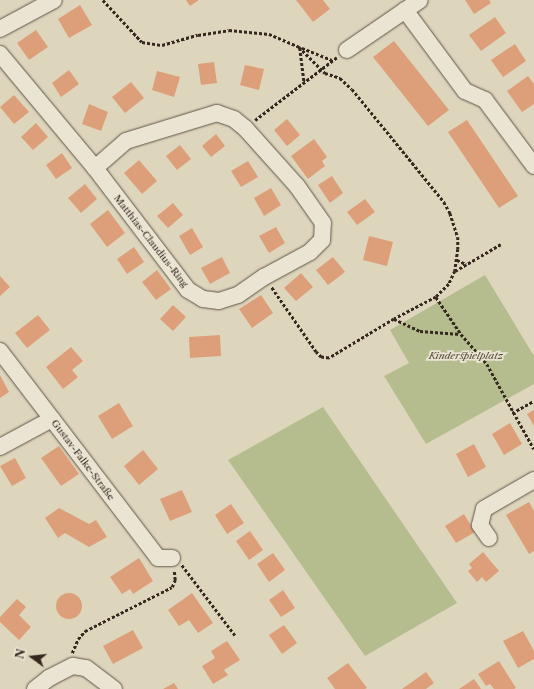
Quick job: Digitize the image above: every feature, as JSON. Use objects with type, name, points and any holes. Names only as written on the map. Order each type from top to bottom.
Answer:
[{"type":"street","points":[[0,29],[54,0]]},
{"type":"street","points":[[347,50],[420,0]]},
{"type":"street","points":[[405,10],[465,91],[485,100],[534,166]]},
{"type":"street","name":"Matthias-Claudius-Ring","points":[[0,54],[95,168],[188,290],[204,299],[219,301],[238,295],[264,277],[310,252],[322,240],[323,224],[297,186],[246,128],[234,119],[217,113],[126,141],[95,168]]},
{"type":"street","name":"Gustav-Falke-Straße","points":[[0,351],[158,558],[172,558]]},
{"type":"street","points":[[0,447],[52,418]]},
{"type":"street","points":[[489,538],[480,525],[484,509],[534,480]]},
{"type":"street","points":[[35,689],[49,678],[73,666],[86,668],[114,689]]},
{"type":"path","points":[[103,0],[142,42],[162,45],[198,35],[229,30],[269,34],[332,61]]},
{"type":"path","points":[[264,277],[316,352],[325,359],[334,356],[394,318],[436,297],[449,284],[455,271],[457,260],[458,237],[444,202],[352,89],[340,78],[325,73],[300,47]]},
{"type":"path","points":[[300,47],[304,82]]},
{"type":"path","points":[[246,128],[321,68],[347,50]]},
{"type":"path","points":[[455,271],[501,244]]},
{"type":"path","points":[[457,260],[466,264]]},
{"type":"path","points":[[436,297],[461,334],[487,364],[512,412],[534,449]]},
{"type":"path","points":[[394,318],[420,332],[461,334]]},
{"type":"path","points":[[512,412],[534,400]]},
{"type":"path","points":[[172,558],[184,567],[235,635]]},
{"type":"path","points":[[73,666],[71,658],[73,648],[85,632],[172,587],[175,580],[172,558]]},
{"type":"green space","name":"Kinderspielplatz","points":[[485,275],[534,356],[534,384],[426,444],[384,376],[409,363],[390,330]]},
{"type":"green space","points":[[323,407],[457,603],[365,656],[228,460]]},
{"type":"building","points":[[186,0],[199,0],[190,6]]},
{"type":"building","points":[[296,0],[323,0],[330,9],[313,22]]},
{"type":"building","points":[[465,0],[489,0],[491,3],[474,14]]},
{"type":"building","points":[[80,5],[92,25],[69,38],[58,19]]},
{"type":"building","points":[[495,17],[506,33],[481,51],[469,35]]},
{"type":"building","points":[[36,30],[48,47],[29,60],[17,43]]},
{"type":"building","points":[[394,41],[449,110],[428,126],[373,57]]},
{"type":"building","points":[[515,44],[526,61],[503,77],[491,60]]},
{"type":"building","points":[[214,62],[217,83],[201,85],[198,64]]},
{"type":"building","points":[[245,65],[264,69],[259,90],[240,85]]},
{"type":"building","points":[[69,70],[79,84],[61,97],[52,83]]},
{"type":"building","points":[[157,71],[180,77],[174,97],[152,90]]},
{"type":"building","points":[[528,76],[534,84],[534,104],[522,112],[507,91]]},
{"type":"building","points":[[131,82],[144,98],[125,113],[112,97]]},
{"type":"building","points":[[14,95],[29,112],[14,124],[0,107]]},
{"type":"building","points":[[89,104],[108,112],[101,131],[82,124]]},
{"type":"building","points":[[287,119],[300,135],[287,146],[274,130]]},
{"type":"building","points":[[467,120],[518,196],[499,208],[448,132]]},
{"type":"building","points":[[36,123],[48,137],[33,150],[21,137]]},
{"type":"building","points":[[216,134],[225,146],[211,157],[202,146]]},
{"type":"building","points":[[314,139],[327,157],[322,161],[325,166],[308,179],[291,156]]},
{"type":"building","points":[[180,145],[191,159],[177,170],[166,156]]},
{"type":"building","points":[[62,153],[72,168],[56,179],[46,165]]},
{"type":"building","points":[[139,160],[157,181],[142,194],[124,173]]},
{"type":"building","points":[[248,161],[258,177],[241,187],[231,171]]},
{"type":"building","points":[[332,176],[343,193],[330,203],[318,185]]},
{"type":"building","points":[[85,184],[97,199],[81,213],[68,198]]},
{"type":"building","points":[[271,188],[281,205],[264,216],[254,198]]},
{"type":"building","points":[[365,199],[375,212],[357,225],[347,212]]},
{"type":"building","points":[[173,203],[183,215],[168,228],[157,216]]},
{"type":"building","points":[[108,210],[125,233],[107,247],[90,224]]},
{"type":"building","points":[[276,227],[285,243],[269,253],[259,236]]},
{"type":"building","points":[[192,228],[203,247],[190,255],[179,236]]},
{"type":"building","points":[[369,236],[393,242],[387,266],[363,260]]},
{"type":"building","points":[[134,247],[144,262],[127,274],[117,259]]},
{"type":"building","points":[[222,257],[230,273],[210,284],[201,268]]},
{"type":"building","points":[[333,257],[345,272],[328,285],[316,270]]},
{"type":"building","points":[[157,270],[171,289],[156,300],[142,282]]},
{"type":"building","points":[[301,273],[313,287],[296,301],[284,288]]},
{"type":"building","points":[[0,276],[10,287],[0,296]]},
{"type":"building","points":[[261,295],[273,313],[252,328],[239,309]]},
{"type":"building","points":[[173,305],[186,317],[173,331],[160,319]]},
{"type":"building","points":[[38,315],[50,330],[27,348],[15,333]]},
{"type":"building","points":[[220,335],[221,356],[190,358],[189,337]]},
{"type":"building","points":[[71,347],[83,361],[72,370],[78,377],[63,389],[46,367]]},
{"type":"building","points":[[0,375],[9,392],[0,398]]},
{"type":"building","points":[[119,403],[133,426],[112,439],[98,416]]},
{"type":"building","points":[[534,410],[534,426],[527,414]]},
{"type":"building","points":[[510,423],[522,444],[504,455],[492,434]]},
{"type":"building","points":[[474,444],[486,467],[468,477],[456,454]]},
{"type":"building","points":[[59,446],[79,474],[61,486],[41,458]]},
{"type":"building","points":[[143,450],[158,469],[139,485],[124,466]]},
{"type":"building","points":[[15,458],[26,478],[12,486],[0,466]]},
{"type":"building","points":[[182,490],[192,512],[170,521],[160,499]]},
{"type":"building","points":[[529,502],[534,511],[534,551],[529,554],[506,515]]},
{"type":"building","points":[[231,504],[244,523],[227,534],[215,515]]},
{"type":"building","points":[[59,508],[89,524],[96,520],[107,537],[89,547],[65,533],[58,538],[45,518]]},
{"type":"building","points":[[464,514],[475,532],[456,543],[445,526]]},
{"type":"building","points":[[250,531],[263,550],[249,560],[236,541]]},
{"type":"building","points":[[483,552],[499,571],[486,582],[482,577],[477,582],[468,571],[472,568],[469,564]]},
{"type":"building","points":[[273,553],[285,570],[269,582],[257,564]]},
{"type":"building","points":[[139,558],[153,581],[133,594],[130,589],[122,594],[110,577]]},
{"type":"building","points":[[283,590],[295,608],[281,617],[269,600]]},
{"type":"building","points":[[69,593],[78,597],[82,606],[78,615],[69,619],[60,615],[56,606],[60,597]]},
{"type":"building","points":[[192,593],[213,623],[198,633],[189,620],[179,626],[168,610]]},
{"type":"building","points":[[17,599],[26,607],[19,615],[31,627],[19,640],[0,622],[0,617]]},
{"type":"building","points":[[284,625],[297,643],[282,654],[269,635]]},
{"type":"building","points":[[133,630],[143,648],[113,664],[103,646]]},
{"type":"building","points":[[523,631],[534,651],[534,659],[518,668],[503,641]]},
{"type":"building","points":[[227,641],[240,660],[224,670],[228,675],[213,684],[202,666],[215,658],[211,651]]},
{"type":"building","points":[[499,661],[516,688],[494,689],[490,684],[486,686],[478,674]]},
{"type":"building","points":[[348,663],[367,688],[335,689],[327,678]]},
{"type":"building","points":[[426,672],[434,683],[426,689],[402,689]]},
{"type":"building","points":[[474,679],[481,689],[459,689]]},
{"type":"building","points":[[174,683],[178,689],[163,689]]}]
